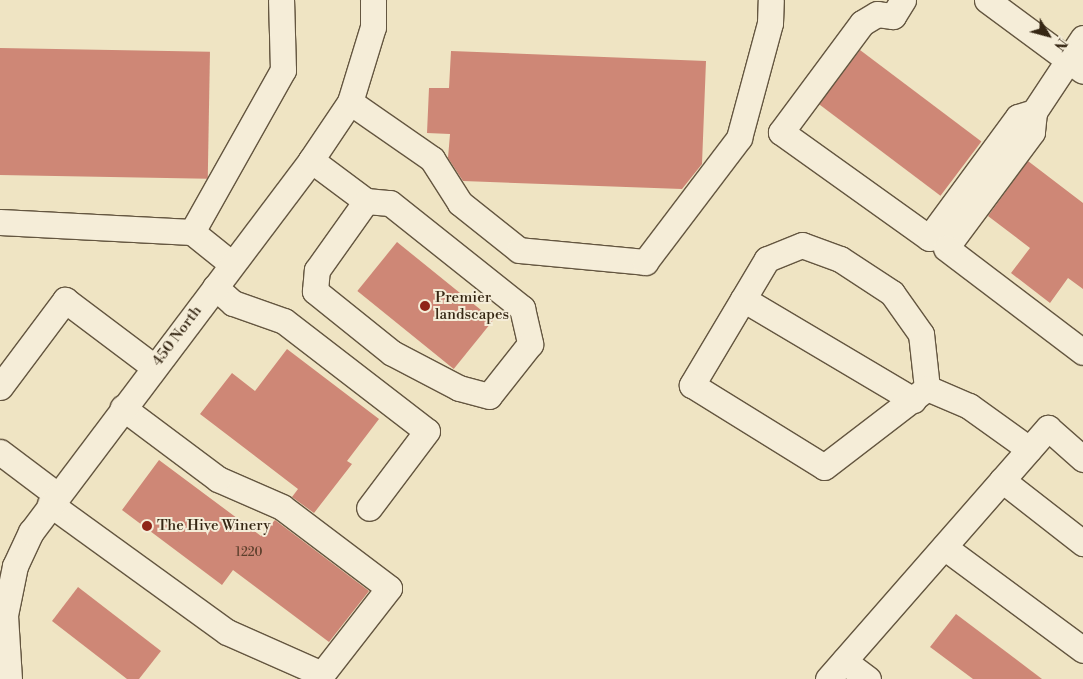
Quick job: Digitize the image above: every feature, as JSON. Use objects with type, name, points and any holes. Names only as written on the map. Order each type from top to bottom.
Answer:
[{"type":"street","points":[[192,232],[283,70],[281,0]]},
{"type":"street","name":"450 North","points":[[9,679],[5,615],[7,563],[311,160],[350,102],[373,27],[374,0]]},
{"type":"street","points":[[350,102],[432,159],[460,203],[518,250],[645,262],[740,138],[770,23],[771,0]]},
{"type":"street","points":[[903,0],[893,16],[877,14],[862,23],[781,132],[929,238],[1018,117],[1034,112],[1075,66],[1083,38]]},
{"type":"street","points":[[986,0],[1075,66]]},
{"type":"street","points":[[1034,112],[1032,132],[946,248],[1083,352]]},
{"type":"street","points":[[311,160],[366,202],[390,203],[522,308],[530,344],[489,396],[459,388],[392,353],[315,291],[318,270],[366,202]]},
{"type":"street","points":[[0,222],[192,232],[232,264]]},
{"type":"street","points":[[802,245],[840,258],[892,293],[921,334],[920,394],[824,467],[692,386],[767,259],[802,245]]},
{"type":"street","points":[[215,287],[234,303],[284,321],[427,431],[369,508]]},
{"type":"street","points":[[743,298],[920,394],[969,406],[1029,449]]},
{"type":"street","points":[[0,387],[65,300],[154,367]]},
{"type":"street","points":[[0,453],[54,500],[227,632],[322,674],[390,588],[282,507],[218,479],[123,408]]},
{"type":"street","points":[[868,679],[836,670],[1048,428],[1083,459]]},
{"type":"street","points":[[1002,480],[1083,543]]},
{"type":"street","points":[[944,547],[1083,650]]},
{"type":"building","points":[[0,48],[210,52],[208,179],[0,175]]},
{"type":"building","points":[[860,50],[981,141],[940,196],[819,104]]},
{"type":"building","points":[[451,51],[706,61],[702,164],[682,189],[463,181],[448,158],[450,134],[427,133],[429,88],[449,88]]},
{"type":"building","points":[[1028,161],[1083,203],[1083,289],[1068,278],[1050,303],[1011,273],[1030,248],[988,216]]},
{"type":"building","name":"Premier landscapes","points":[[397,242],[493,320],[454,369],[357,291]]},
{"type":"building","points":[[287,349],[379,419],[347,461],[352,464],[314,513],[292,497],[298,489],[200,414],[232,373],[255,391]]},
{"type":"building","points":[[159,460],[261,536],[275,520],[369,591],[329,642],[233,570],[222,585],[122,510]]},
{"type":"building","points":[[78,587],[161,651],[139,679],[127,679],[52,621]]},
{"type":"building","points":[[956,614],[1042,679],[973,679],[930,647]]},
{"type":"place","name":"Premier landscapes","points":[[425,306]]},
{"type":"place","name":"The Hive Winery","points":[[147,526]]}]
